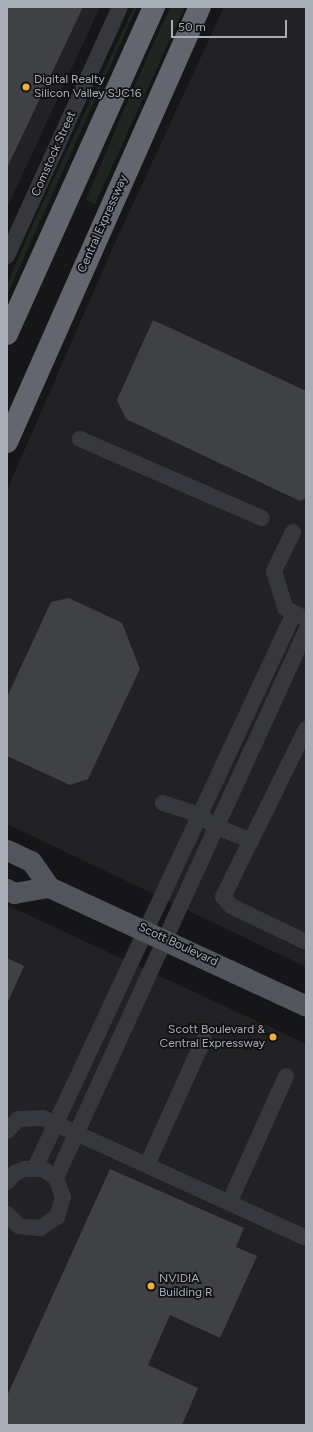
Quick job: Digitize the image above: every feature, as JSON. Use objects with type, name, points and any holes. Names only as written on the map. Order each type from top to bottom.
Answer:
[{"type":"highway","points":[[7,334],[154,7]]},
{"type":"highway","name":"Central Expressway","points":[[7,442],[200,7]]},
{"type":"main road","points":[[7,850],[31,861],[49,887],[14,893],[7,889]]},
{"type":"main road","name":"Scott Boulevard","points":[[49,887],[145,930],[306,1006]]},
{"type":"street","name":"Comstock Street","points":[[8,250],[120,7]]},
{"type":"street","points":[[80,439],[262,518]]},
{"type":"street","points":[[35,1168],[145,930],[283,638],[300,616],[285,608],[274,571],[293,532]]},
{"type":"street","points":[[56,1178],[217,827],[304,642],[283,638]]},
{"type":"street","points":[[306,729],[223,897],[231,906],[306,942]]},
{"type":"street","points":[[163,803],[199,815],[217,827],[250,841]]},
{"type":"street","points":[[147,1165],[204,1039]]},
{"type":"street","points":[[229,1203],[286,1076]]},
{"type":"street","points":[[7,1131],[18,1119],[43,1118],[306,1238]]},
{"type":"street","points":[[7,1182],[15,1173],[35,1168],[43,1169],[56,1178],[63,1197],[57,1217],[49,1224],[29,1229],[19,1226],[7,1214]]},
{"type":"shaded area","name":"Digital Realty Silicon Valley SJC16","points":[[7,7],[100,7],[7,208]]},
{"type":"shaded area","points":[[134,7],[137,7],[7,295],[7,285],[36,217]]},
{"type":"shaded area","points":[[170,7],[185,7],[95,204],[86,200],[128,100]]},
{"type":"shaded area","points":[[224,7],[306,7],[306,967],[7,824],[7,490],[113,247]]},
{"type":"shaded area","points":[[7,905],[306,1044],[306,1425],[7,1425]]},
{"type":"building","name":"Digital Realty Silicon Valley SJC16","points":[[7,7],[83,7],[7,168]]},
{"type":"building","points":[[153,320],[306,391],[306,498],[300,501],[126,419],[117,400]]},
{"type":"building","points":[[69,598],[122,623],[140,669],[88,779],[70,785],[7,756],[7,697],[51,602]]},
{"type":"building","points":[[7,958],[24,966],[7,1004]]},
{"type":"building","name":"NVIDIA Building R","points":[[110,1169],[244,1228],[236,1247],[257,1256],[220,1338],[170,1315],[148,1365],[198,1388],[182,1425],[7,1425],[7,1396]]},
{"type":"place","name":"Digital Realty Silicon Valley SJC16","points":[[26,87]]},
{"type":"place","name":"Scott Boulevard & Central Expressway","points":[[273,1037]]},
{"type":"place","name":"NVIDIA Building R","points":[[151,1286]]}]
